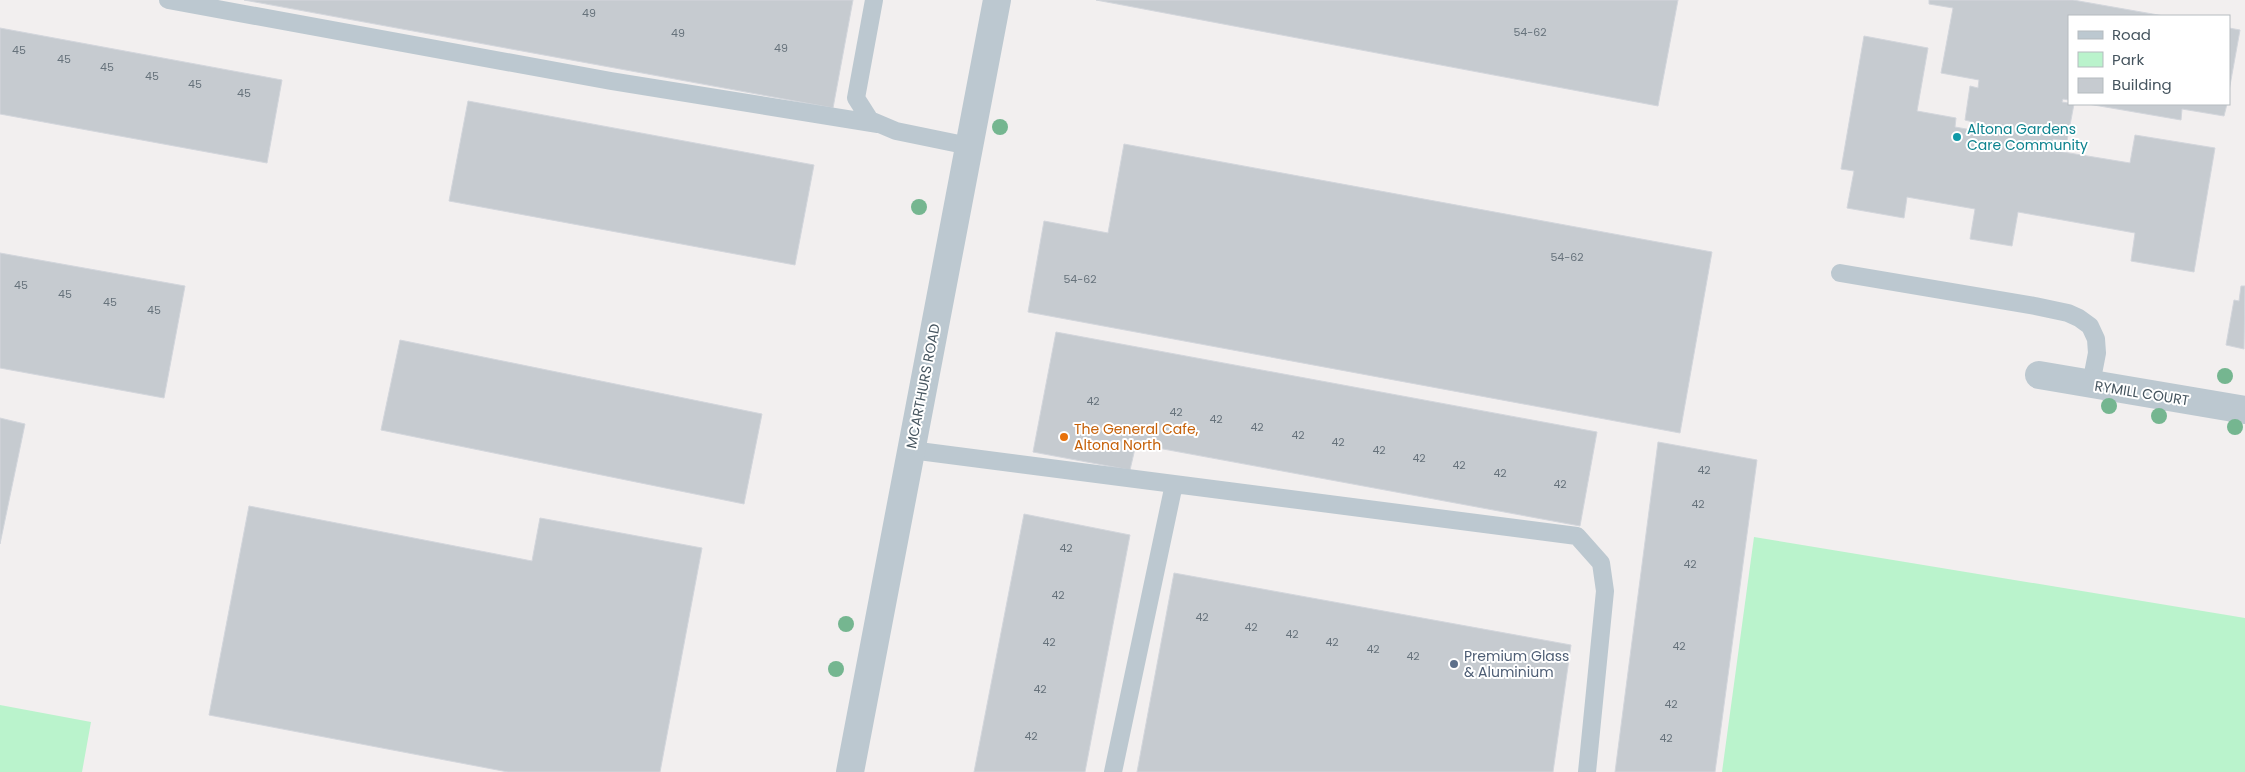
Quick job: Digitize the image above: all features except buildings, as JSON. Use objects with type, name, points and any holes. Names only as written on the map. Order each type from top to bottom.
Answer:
[{"type":"street","name":"MCARTHURS ROAD","points":[[850,772],[997,0]]},
{"type":"street","name":"RYMILL COURT","points":[[2039,375],[2245,410]]},
{"type":"lane","points":[[168,0],[611,82],[878,124]]},
{"type":"lane","points":[[874,0],[856,98],[870,120],[896,131],[969,146]]},
{"type":"lane","points":[[1840,273],[2068,313],[2090,326],[2096,339],[2097,353],[2091,384]]},
{"type":"lane","points":[[911,450],[1577,536],[1600,563],[1606,591],[1587,772]]},
{"type":"lane","points":[[1113,772],[1174,484]]},
{"type":"green space","points":[[1754,537],[2245,618],[2245,772],[1722,772]]},
{"type":"green space","points":[[0,705],[91,722],[82,772],[0,772]]},
{"type":"place","name":"Altona Gardens Care Community","points":[[1957,137]]},
{"type":"place","name":"The General Cafe, Altona North","points":[[1064,437]]},
{"type":"place","name":"Premium Glass & Aluminium","points":[[1454,664]]}]
